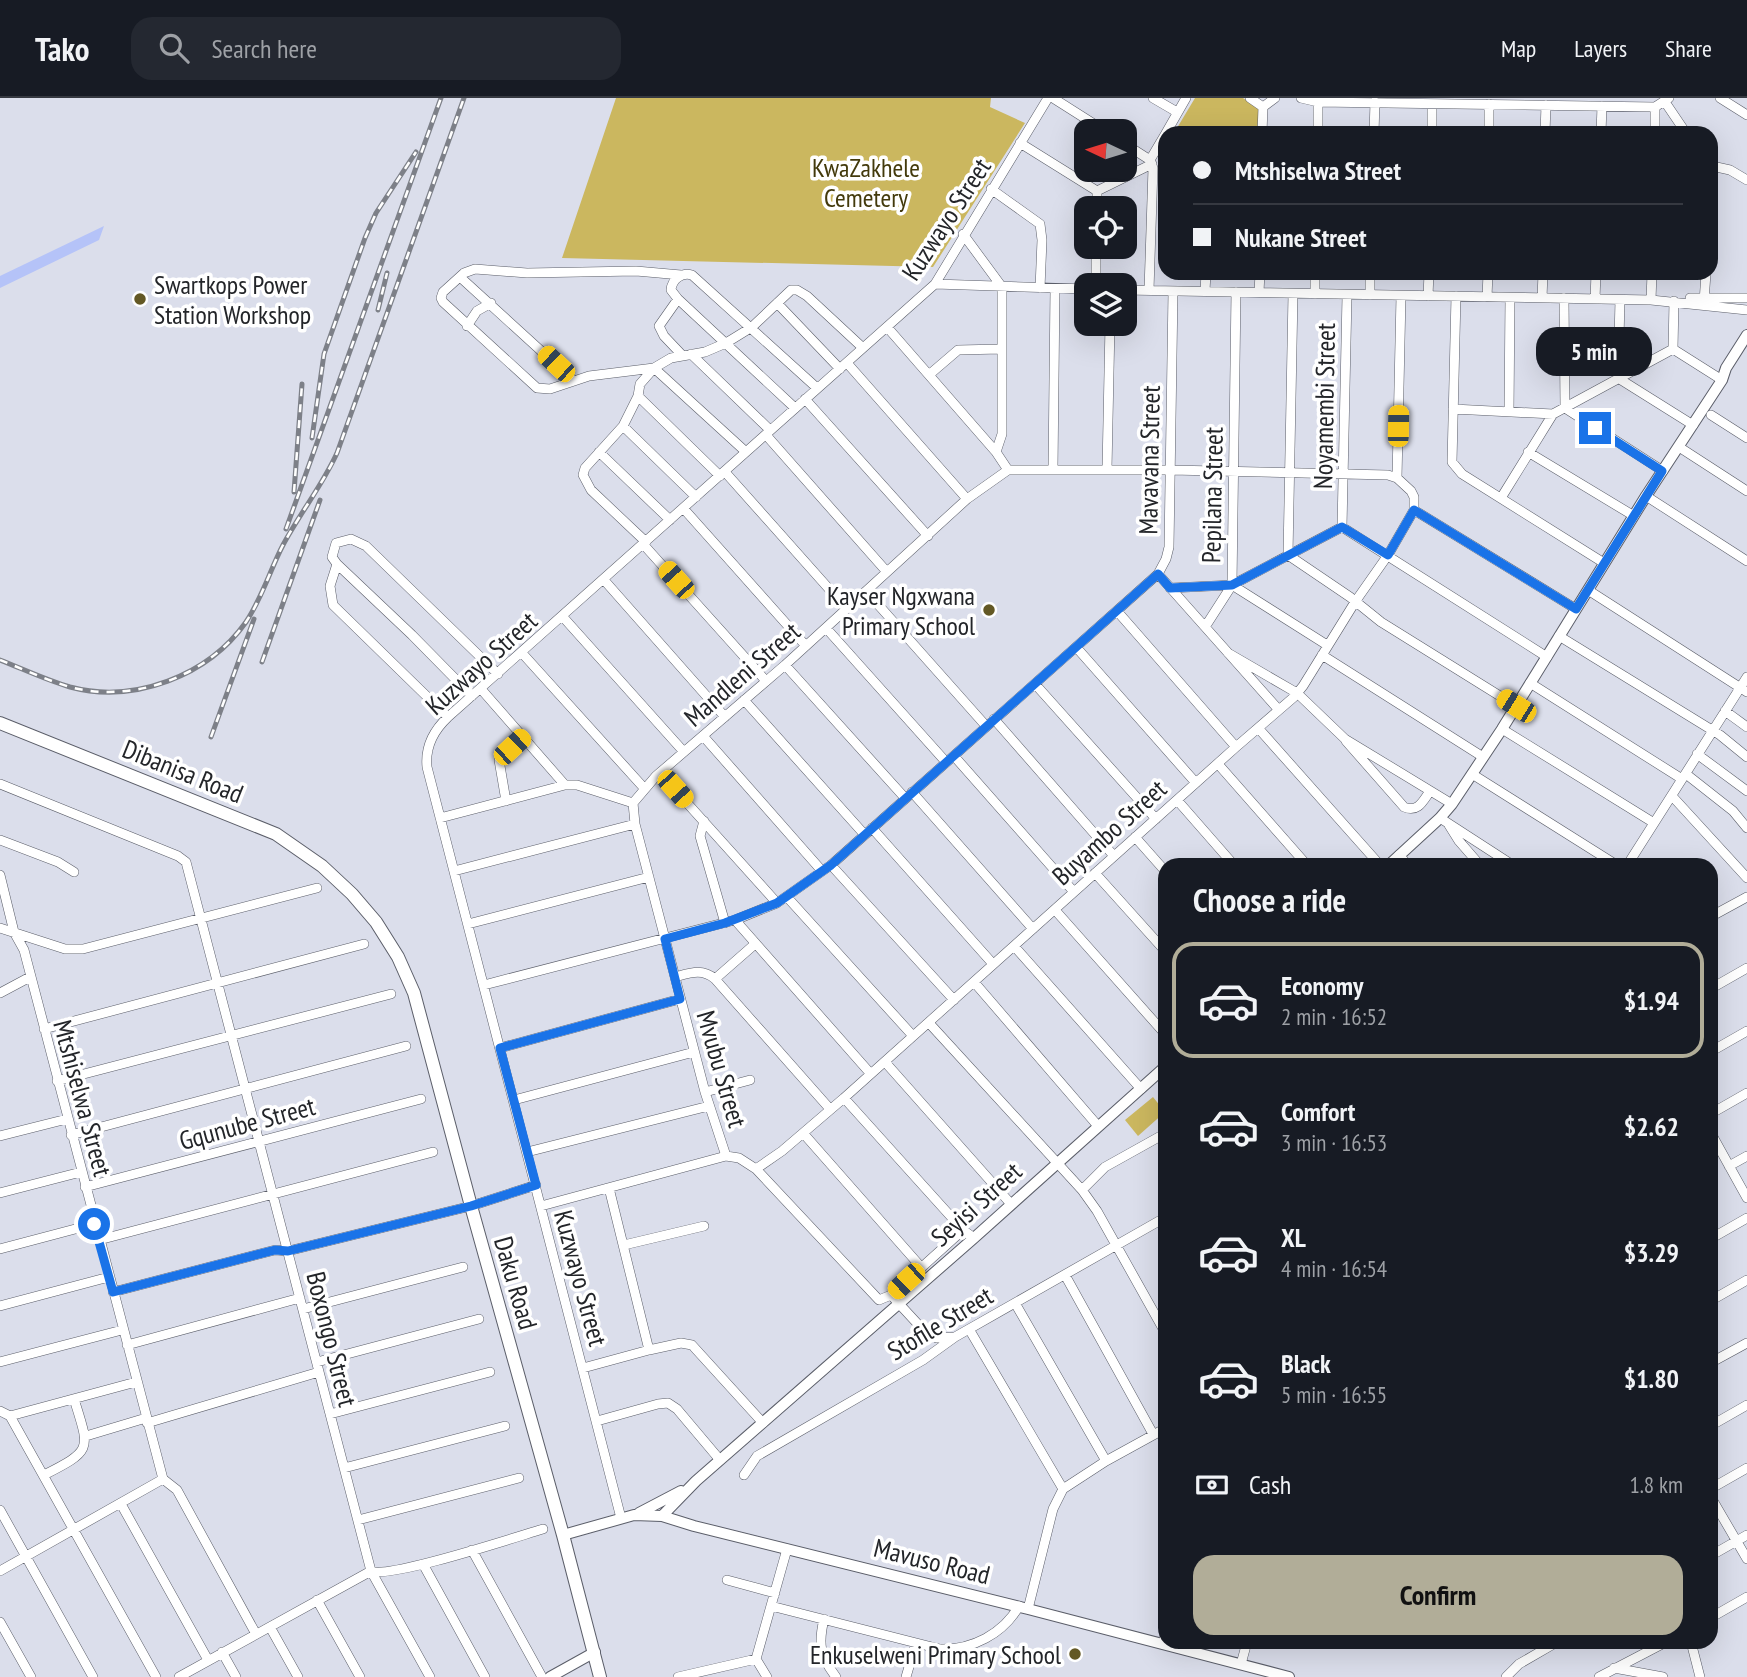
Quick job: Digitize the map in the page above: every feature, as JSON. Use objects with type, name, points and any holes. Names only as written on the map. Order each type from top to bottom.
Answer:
[{"type":"main road","name":"Dibanisa Road","points":[[0,723],[276,834],[306,853],[338,880]]},
{"type":"main road","name":"Daku Road","points":[[338,880],[384,933],[410,981],[600,1677]]},
{"type":"street","points":[[1050,98],[1085,119]]},
{"type":"street","name":"Kuzwayo Street","points":[[621,1518],[440,818],[426,754],[432,736],[447,717],[563,617],[934,284],[1050,98]]},
{"type":"street","points":[[1153,98],[1177,112]]},
{"type":"street","points":[[1170,126],[1186,98]]},
{"type":"street","points":[[1250,98],[1263,107]]},
{"type":"street","points":[[1263,107],[1275,98]]},
{"type":"street","points":[[1301,98],[1318,102],[1655,107],[1667,100],[1682,126]]},
{"type":"street","points":[[1720,98],[1747,115]]},
{"type":"street","points":[[1318,102],[1318,126]]},
{"type":"street","points":[[1374,126],[1375,102]]},
{"type":"street","points":[[1432,104],[1432,126]]},
{"type":"street","points":[[1489,104],[1489,126]]},
{"type":"street","points":[[1545,126],[1546,105]]},
{"type":"street","points":[[1601,126],[1602,106]]},
{"type":"street","points":[[1262,126],[1263,107]]},
{"type":"street","points":[[1655,107],[1655,126]]},
{"type":"street","points":[[1020,143],[1097,191]]},
{"type":"street","points":[[1149,290],[1152,164],[1158,151]]},
{"type":"street","points":[[1138,154],[1158,166]]},
{"type":"street","points":[[1097,191],[1152,164]]},
{"type":"street","points":[[1718,167],[1730,170],[1747,180]]},
{"type":"street","points":[[991,189],[1041,224],[1040,288]]},
{"type":"street","points":[[1097,191],[1097,196]]},
{"type":"street","points":[[963,234],[1002,288],[1002,434],[996,452]]},
{"type":"street","points":[[654,368],[573,380],[551,389],[537,388],[443,302],[443,292],[471,270],[482,269],[527,273],[636,271],[692,275],[817,388]]},
{"type":"street","points":[[681,275],[671,288],[678,299],[795,408]]},
{"type":"street","points":[[460,277],[573,380]]},
{"type":"street","points":[[1205,291],[1206,280]]},
{"type":"street","points":[[1259,292],[1260,280]]},
{"type":"street","points":[[1315,280],[1315,294]]},
{"type":"street","points":[[1370,280],[1370,295]]},
{"type":"street","points":[[1429,280],[1429,296]]},
{"type":"street","points":[[1487,297],[1488,280]]},
{"type":"street","points":[[1542,298],[1543,280]]},
{"type":"street","points":[[1595,299],[1596,280]]},
{"type":"street","points":[[1651,300],[1652,280]]},
{"type":"street","points":[[1704,301],[1706,280]]},
{"type":"street","points":[[934,284],[1074,289]]},
{"type":"street","points":[[1053,469],[1055,289]]},
{"type":"street","points":[[1137,290],[1674,301],[1747,298]]},
{"type":"street","points":[[766,681],[644,543],[585,482],[585,468],[623,426],[638,396],[640,384],[654,368],[671,358],[705,352],[726,343],[752,327],[788,292],[802,292],[863,348]]},
{"type":"street","name":"Mavavana Street","points":[[484,985],[730,922],[787,897],[831,865],[1158,574],[1169,547],[1173,292]]},
{"type":"street","name":"Pepilana Street","points":[[1236,292],[1232,585],[1327,645]]},
{"type":"street","points":[[1288,555],[1293,294]]},
{"type":"street","name":"Noyamembi Street","points":[[1347,296],[1342,527],[1547,657]]},
{"type":"street","points":[[1397,478],[1401,296]]},
{"type":"street","points":[[1456,296],[1452,462],[1462,474],[1604,563]]},
{"type":"street","points":[[1508,412],[1510,298]]},
{"type":"street","points":[[1564,298],[1564,408]]},
{"type":"street","points":[[678,299],[659,326],[664,336],[768,433],[887,572]]},
{"type":"street","points":[[1618,378],[1620,300]]},
{"type":"street","points":[[1673,345],[1674,301]]},
{"type":"street","points":[[1704,301],[1747,310]]},
{"type":"street","points":[[467,326],[477,311],[491,303]]},
{"type":"street","points":[[777,303],[843,366],[967,499]]},
{"type":"street","points":[[887,327],[930,374],[1008,470],[1171,470],[1388,475],[1397,478],[1411,491],[1414,510],[1576,609]]},
{"type":"street","points":[[1405,858],[1444,821],[1452,804],[1502,729],[1646,496],[1722,380],[1726,368],[1747,335]]},
{"type":"street","points":[[1107,470],[1110,336]]},
{"type":"street","points":[[1501,498],[1553,414],[1673,345]]},
{"type":"street","points":[[1673,345],[1722,380]]},
{"type":"street","points":[[1722,380],[1730,373],[1747,347]]},
{"type":"street","points":[[930,374],[958,350],[1001,348]]},
{"type":"street","points":[[654,368],[746,452]]},
{"type":"street","points":[[1618,378],[1693,425]]},
{"type":"street","points":[[638,396],[722,474],[846,608]]},
{"type":"street","points":[[805,399],[928,536]]},
{"type":"street","points":[[1564,408],[1662,471]]},
{"type":"street","points":[[1454,409],[1553,414]]},
{"type":"street","points":[[1710,415],[1747,438]]},
{"type":"street","points":[[623,426],[696,496]]},
{"type":"street","points":[[1679,447],[1745,486]]},
{"type":"street","points":[[599,452],[670,520]]},
{"type":"street","points":[[1528,452],[1634,516]]},
{"type":"street","name":"Mandleni Street","points":[[632,803],[660,773],[785,665],[967,499],[1008,470]]},
{"type":"street","points":[[1646,496],[1747,561]]},
{"type":"street","points":[[683,508],[806,646]]},
{"type":"street","name":"Buyambo Street","points":[[756,1169],[782,1151],[844,1098],[1297,694],[1388,555],[1414,510]]},
{"type":"street","points":[[1170,588],[1232,585],[1342,527]]},
{"type":"street","points":[[472,696],[337,564],[332,557],[336,543],[351,539],[362,543],[498,674]]},
{"type":"street","points":[[1288,555],[1381,622],[1516,706]]},
{"type":"street","points":[[337,564],[330,592],[333,606],[447,717]]},
{"type":"street","points":[[1158,574],[1278,709]]},
{"type":"street","points":[[604,580],[725,717]]},
{"type":"street","points":[[1205,627],[1232,585]]},
{"type":"street","points":[[1588,590],[1744,689]]},
{"type":"street","points":[[866,591],[986,726]]},
{"type":"street","points":[[1117,611],[1236,747]]},
{"type":"street","points":[[563,617],[684,752]]},
{"type":"street","points":[[826,628],[1074,892]]},
{"type":"street","points":[[1559,636],[1712,731],[1747,757]]},
{"type":"street","points":[[1076,647],[1196,783]]},
{"type":"street","points":[[522,653],[644,788]]},
{"type":"street","points":[[1228,653],[1297,694],[1345,739],[1404,807],[1416,808],[1430,791]]},
{"type":"street","points":[[1322,655],[1483,757]]},
{"type":"street","points":[[785,665],[1033,929]]},
{"type":"street","points":[[1632,858],[1725,711],[1744,689],[1747,677]]},
{"type":"street","points":[[1530,683],[1684,777],[1734,811],[1747,828]]},
{"type":"street","points":[[1035,684],[1156,819]]},
{"type":"street","points":[[481,689],[565,785]]},
{"type":"street","points":[[744,700],[993,964]]},
{"type":"street","points":[[1725,711],[1747,727]]},
{"type":"street","points":[[995,719],[1114,856]]},
{"type":"street","points":[[1259,729],[1374,858]]},
{"type":"street","points":[[1502,729],[1654,823]]},
{"type":"street","points":[[506,801],[499,760],[523,737]]},
{"type":"street","points":[[704,737],[822,871]]},
{"type":"street","points":[[1345,739],[1452,804]]},
{"type":"street","points":[[1697,754],[1747,791]]},
{"type":"street","points":[[1218,764],[1301,858]]},
{"type":"street","points":[[660,773],[777,903]]},
{"type":"street","points":[[1472,774],[1605,858]]},
{"type":"street","name":"Boxongo Street","points":[[0,784],[184,859],[371,1571],[430,1677]]},
{"type":"street","points":[[440,818],[565,785],[577,785],[632,803]]},
{"type":"street","points":[[1672,796],[1747,878]]},
{"type":"street","points":[[1177,800],[1228,858]]},
{"type":"street","name":"Mvubu Street","points":[[632,803],[635,824],[694,1052],[726,1156],[739,1158],[756,1169],[879,1300],[891,1295],[927,1334],[937,1338],[955,1337]]},
{"type":"street","points":[[704,821],[700,836],[730,922],[755,944],[870,1073]]},
{"type":"street","points":[[1444,821],[1474,858]]},
{"type":"street","points":[[1444,821],[1502,858]]},
{"type":"street","points":[[454,871],[635,824]]},
{"type":"street","points":[[1135,837],[1158,863]]},
{"type":"street","points":[[0,840],[74,872]]},
{"type":"street","points":[[831,865],[954,1000]]},
{"type":"street","points":[[1095,873],[1158,943]]},
{"type":"street","name":"Mtshiselwa Street","points":[[0,875],[14,932],[21,943],[30,976],[163,1479]]},
{"type":"street","points":[[468,924],[649,877]]},
{"type":"street","points":[[0,928],[47,944],[76,950],[317,888]]},
{"type":"street","points":[[787,897],[913,1036]]},
{"type":"street","points":[[1718,913],[1747,897]]},
{"type":"street","points":[[1055,910],[1158,1026]]},
{"type":"street","points":[[44,1029],[364,944]]},
{"type":"street","points":[[715,979],[755,944]]},
{"type":"street","points":[[1014,946],[1141,1089]]},
{"type":"street","points":[[1718,985],[1747,968]]},
{"type":"street","points":[[675,977],[707,972],[830,1109]]},
{"type":"street","points":[[0,993],[30,976]]},
{"type":"street","points":[[974,982],[1098,1126]]},
{"type":"street","points":[[57,1081],[391,994]]},
{"type":"street","points":[[500,1048],[680,999]]},
{"type":"street","points":[[929,1023],[1082,1190],[1158,1320]]},
{"type":"street","points":[[1718,1048],[1747,1031]]},
{"type":"street","points":[[71,1135],[406,1046]]},
{"type":"street","points":[[514,1100],[694,1052]]},
{"type":"street","points":[[885,1062],[1011,1204]]},
{"type":"street","name":"Seyisi Street","points":[[662,1516],[696,1481],[1158,1073]]},
{"type":"street","points":[[705,1092],[750,1080]]},
{"type":"street","points":[[1718,1110],[1747,1094]]},
{"type":"street","points":[[844,1098],[963,1230],[974,1238]]},
{"type":"street","name":"Gqunube Street","points":[[85,1187],[421,1099]]},
{"type":"street","points":[[527,1152],[709,1106]]},
{"type":"street","points":[[0,1136],[67,1119]]},
{"type":"street","points":[[803,1133],[921,1267]]},
{"type":"street","points":[[1082,1190],[1105,1167],[1158,1137]]},
{"type":"street","points":[[1718,1146],[1747,1198]]},
{"type":"street","points":[[99,1240],[433,1152]]},
{"type":"street","points":[[541,1206],[726,1156]]},
{"type":"street","points":[[1729,1166],[1747,1156]]},
{"type":"street","points":[[0,1193],[81,1172]]},
{"type":"street","points":[[113,1292],[275,1250],[288,1251],[471,1206],[536,1185]]},
{"type":"street","points":[[609,1188],[649,1349]]},
{"type":"street","points":[[1718,1235],[1747,1218]]},
{"type":"street","name":"Stofile Street","points":[[744,1475],[757,1456],[923,1360],[955,1337],[1158,1221]]},
{"type":"street","points":[[0,1249],[94,1224]]},
{"type":"street","points":[[624,1245],[704,1226]]},
{"type":"street","points":[[891,1295],[963,1230]]},
{"type":"street","points":[[303,1309],[463,1267]]},
{"type":"street","points":[[1065,1275],[1153,1434]]},
{"type":"street","points":[[0,1306],[108,1277]]},
{"type":"street","points":[[1718,1297],[1747,1280]]},
{"type":"street","points":[[127,1345],[300,1298]]},
{"type":"street","points":[[1015,1303],[1106,1461]]},
{"type":"street","points":[[317,1362],[479,1320]]},
{"type":"street","points":[[970,1329],[1063,1489]]},
{"type":"street","points":[[0,1362],[122,1330]]},
{"type":"street","points":[[583,1368],[649,1349],[681,1343],[692,1345],[763,1423]]},
{"type":"street","points":[[1718,1359],[1747,1343]]},
{"type":"street","points":[[86,1436],[319,1372]]},
{"type":"street","points":[[330,1415],[490,1372]]},
{"type":"street","points":[[0,1412],[10,1416],[136,1382]]},
{"type":"street","points":[[44,1475],[78,1456],[86,1436],[74,1399]]},
{"type":"street","points":[[597,1420],[658,1404],[668,1404],[677,1409],[720,1460]]},
{"type":"street","points":[[1718,1422],[1747,1405]]},
{"type":"street","points":[[10,1416],[156,1677]]},
{"type":"street","points":[[344,1468],[505,1426]]},
{"type":"street","points":[[771,1606],[940,1649],[958,1649],[1000,1629],[1023,1607],[1053,1509],[1063,1489],[1158,1432]]},
{"type":"street","points":[[1718,1485],[1747,1468]]},
{"type":"street","points":[[358,1520],[519,1478]]},
{"type":"street","points":[[0,1570],[163,1479],[177,1490],[256,1634]]},
{"type":"street","points":[[634,1515],[696,1481]]},
{"type":"street","points":[[685,1493],[682,1511],[694,1526]]},
{"type":"street","points":[[121,1504],[208,1660]]},
{"type":"street","points":[[0,1510],[93,1677]]},
{"type":"street","points":[[1718,1510],[1747,1559]]},
{"type":"street","name":"Mavuso Road","points":[[563,1535],[634,1515],[662,1516],[1158,1643]]},
{"type":"street","points":[[179,1677],[371,1571],[383,1573],[423,1564],[543,1529]]},
{"type":"street","points":[[1718,1552],[1747,1535]]},
{"type":"street","points":[[767,1677],[756,1658],[787,1549]]},
{"type":"street","points":[[472,1550],[542,1677]]},
{"type":"street","points":[[423,1564],[485,1677]]},
{"type":"street","points":[[727,1580],[775,1592]]},
{"type":"street","points":[[1718,1614],[1747,1597]]},
{"type":"street","points":[[317,1600],[360,1677]]},
{"type":"street","points":[[824,1619],[819,1639],[836,1677]]},
{"type":"street","points":[[0,1622],[31,1677]]},
{"type":"street","points":[[270,1627],[298,1677]]},
{"type":"street","points":[[906,1677],[916,1643]]},
{"type":"street","name":"Mavuso Road","points":[[1182,1649],[1289,1677]]},
{"type":"street","points":[[1241,1664],[1245,1649]]},
{"type":"street","points":[[1506,1677],[1519,1664],[1545,1649]]},
{"type":"street","points":[[1599,1677],[1652,1649]]},
{"type":"street","points":[[1693,1649],[1700,1677]]},
{"type":"street","points":[[550,1677],[595,1652]]},
{"type":"street","points":[[222,1653],[236,1677]]},
{"type":"street","points":[[678,1677],[756,1658]]},
{"type":"street","points":[[1614,1668],[1663,1677]]},
{"type":"green space","name":"KwaZakhele Cemetery","points":[[616,98],[991,98],[990,107],[1025,123],[933,267],[562,258]]},
{"type":"green space","points":[[1195,98],[1243,98],[1259,109],[1258,126],[1178,126]]},
{"type":"green space","points":[[1153,1097],[1158,1103],[1158,1118],[1138,1136],[1125,1120]]},
{"type":"water","points":[[104,226],[99,240],[0,288],[0,276]]},
{"type":"railway","points":[[286,529],[441,98]]},
{"type":"railway","points":[[0,660],[70,687],[119,692],[168,681],[190,671],[230,641],[246,622],[283,545],[337,453],[464,98]]},
{"type":"railway","points":[[312,438],[324,354],[365,238],[376,213],[416,152]]},
{"type":"railway","points":[[378,310],[387,273]]},
{"type":"railway","points":[[294,492],[302,384]]},
{"type":"railway","points":[[262,662],[320,500]]},
{"type":"railway","points":[[211,737],[254,619]]},
{"type":"place","name":"Swartkops Power Station Workshop","points":[[140,299]]},
{"type":"place","name":"Kayser Ngxwana Primary School","points":[[989,610]]},
{"type":"place","name":"Enkuselweni Primary School","points":[[1075,1654]]},
{"type":"route","points":[[94,1224],[113,1292],[275,1250],[288,1251],[471,1206],[536,1185],[500,1048],[680,999],[665,939],[735,920],[777,903],[831,865],[1158,574],[1170,588],[1232,585],[1342,527],[1388,555],[1414,510],[1576,609],[1662,471],[1595,428]]}]
